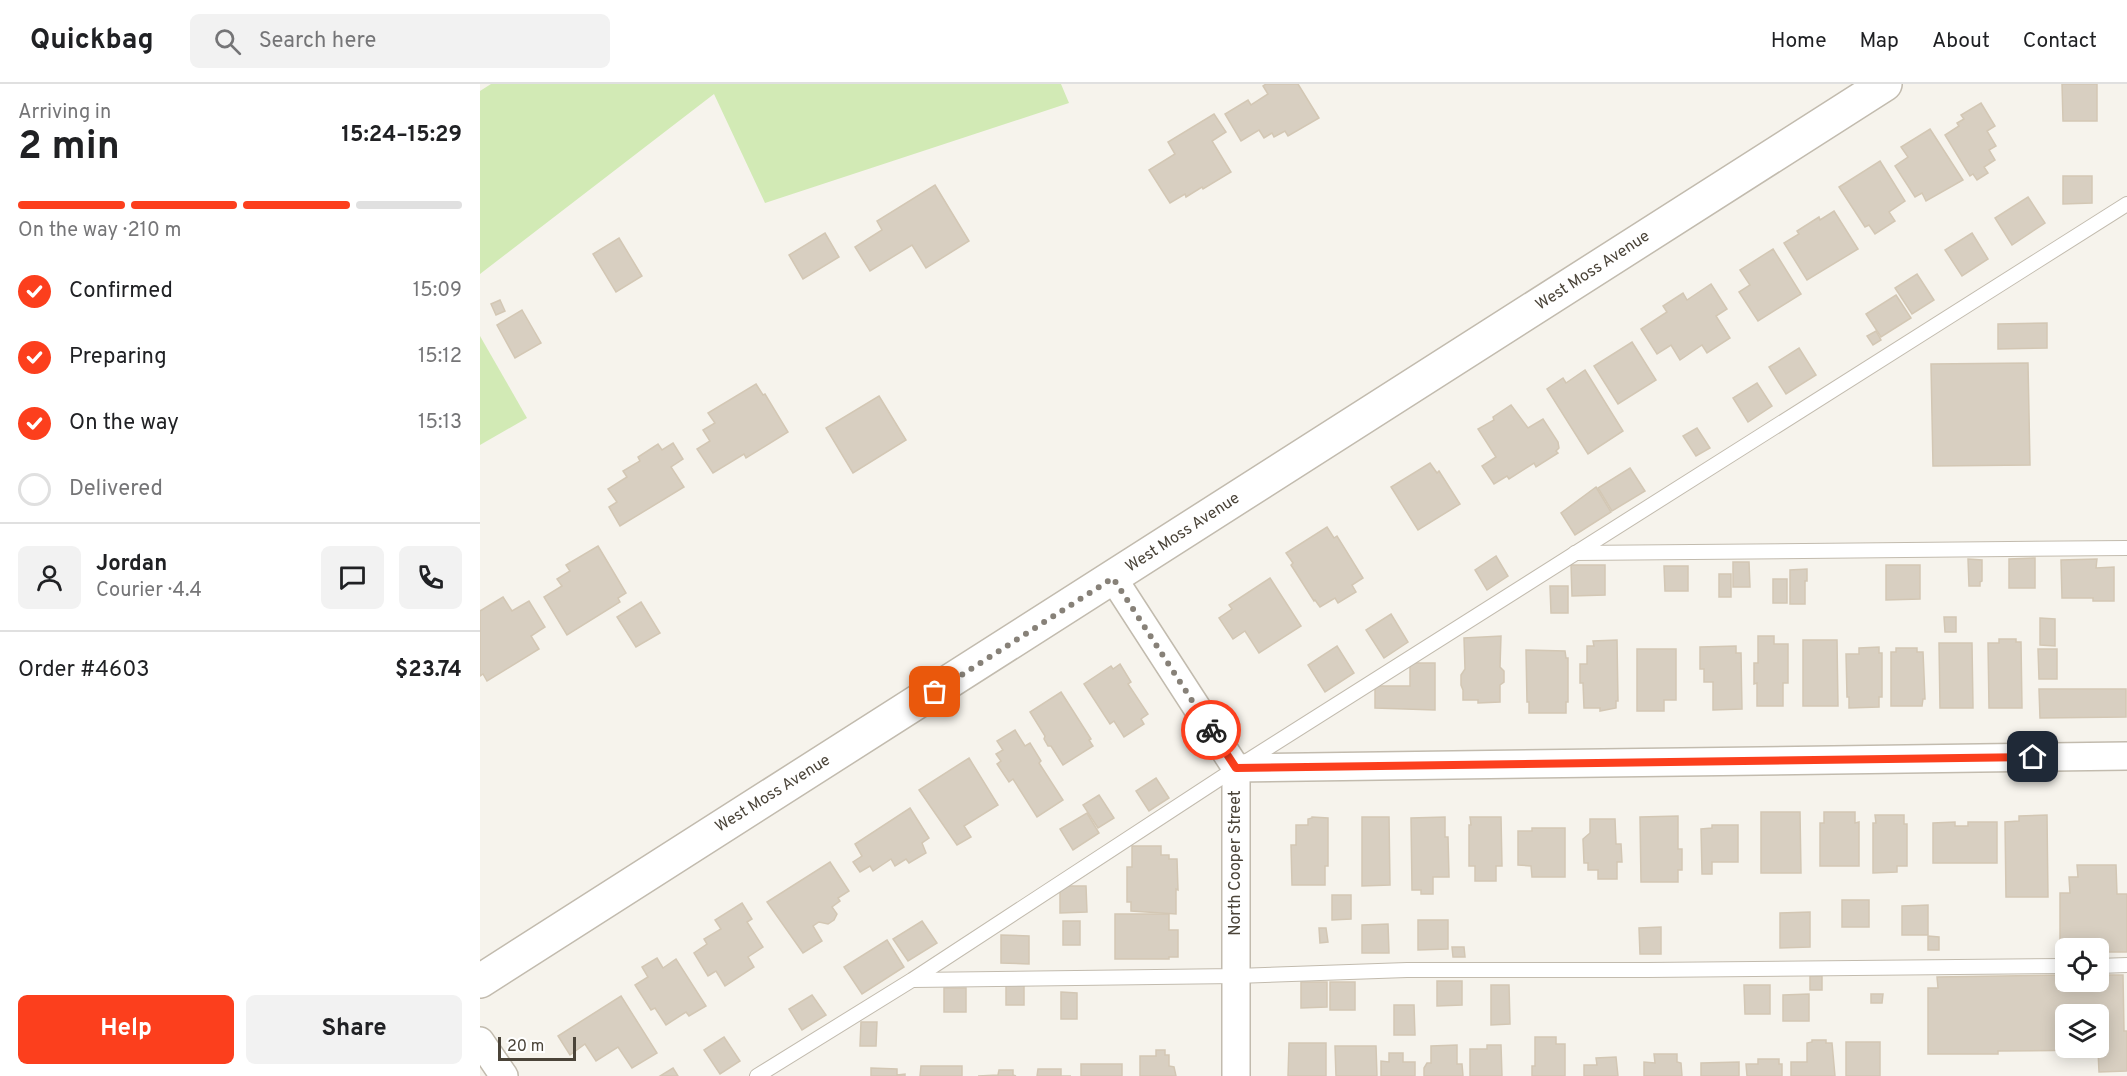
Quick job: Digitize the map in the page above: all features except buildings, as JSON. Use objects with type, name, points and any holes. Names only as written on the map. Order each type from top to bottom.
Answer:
[{"type":"street","name":"West Moss Avenue","points":[[480,981],[1885,84]]},
{"type":"street","name":"North Cooper Street","points":[[1113,578],[1236,768],[1236,1076]]},
{"type":"street","points":[[1236,768],[2127,756]]},
{"type":"street","points":[[480,1041],[504,1076]]},
{"type":"lane","points":[[757,1076],[912,980],[1236,768],[2127,204]]},
{"type":"lane","points":[[1575,553],[2127,548]]},
{"type":"lane","points":[[2109,966],[2127,965]]},
{"type":"lane","points":[[912,980],[1236,976],[1407,970],[2055,966]]},
{"type":"green space","points":[[491,84],[1061,84],[1069,103],[765,203],[714,94],[480,274],[480,91]]},
{"type":"green space","points":[[480,336],[527,418],[480,445]]},
{"type":"way so far","points":[[935,692],[1113,578],[1211,730]]},
{"type":"route","points":[[1211,730],[1236,768],[2033,757]]}]
